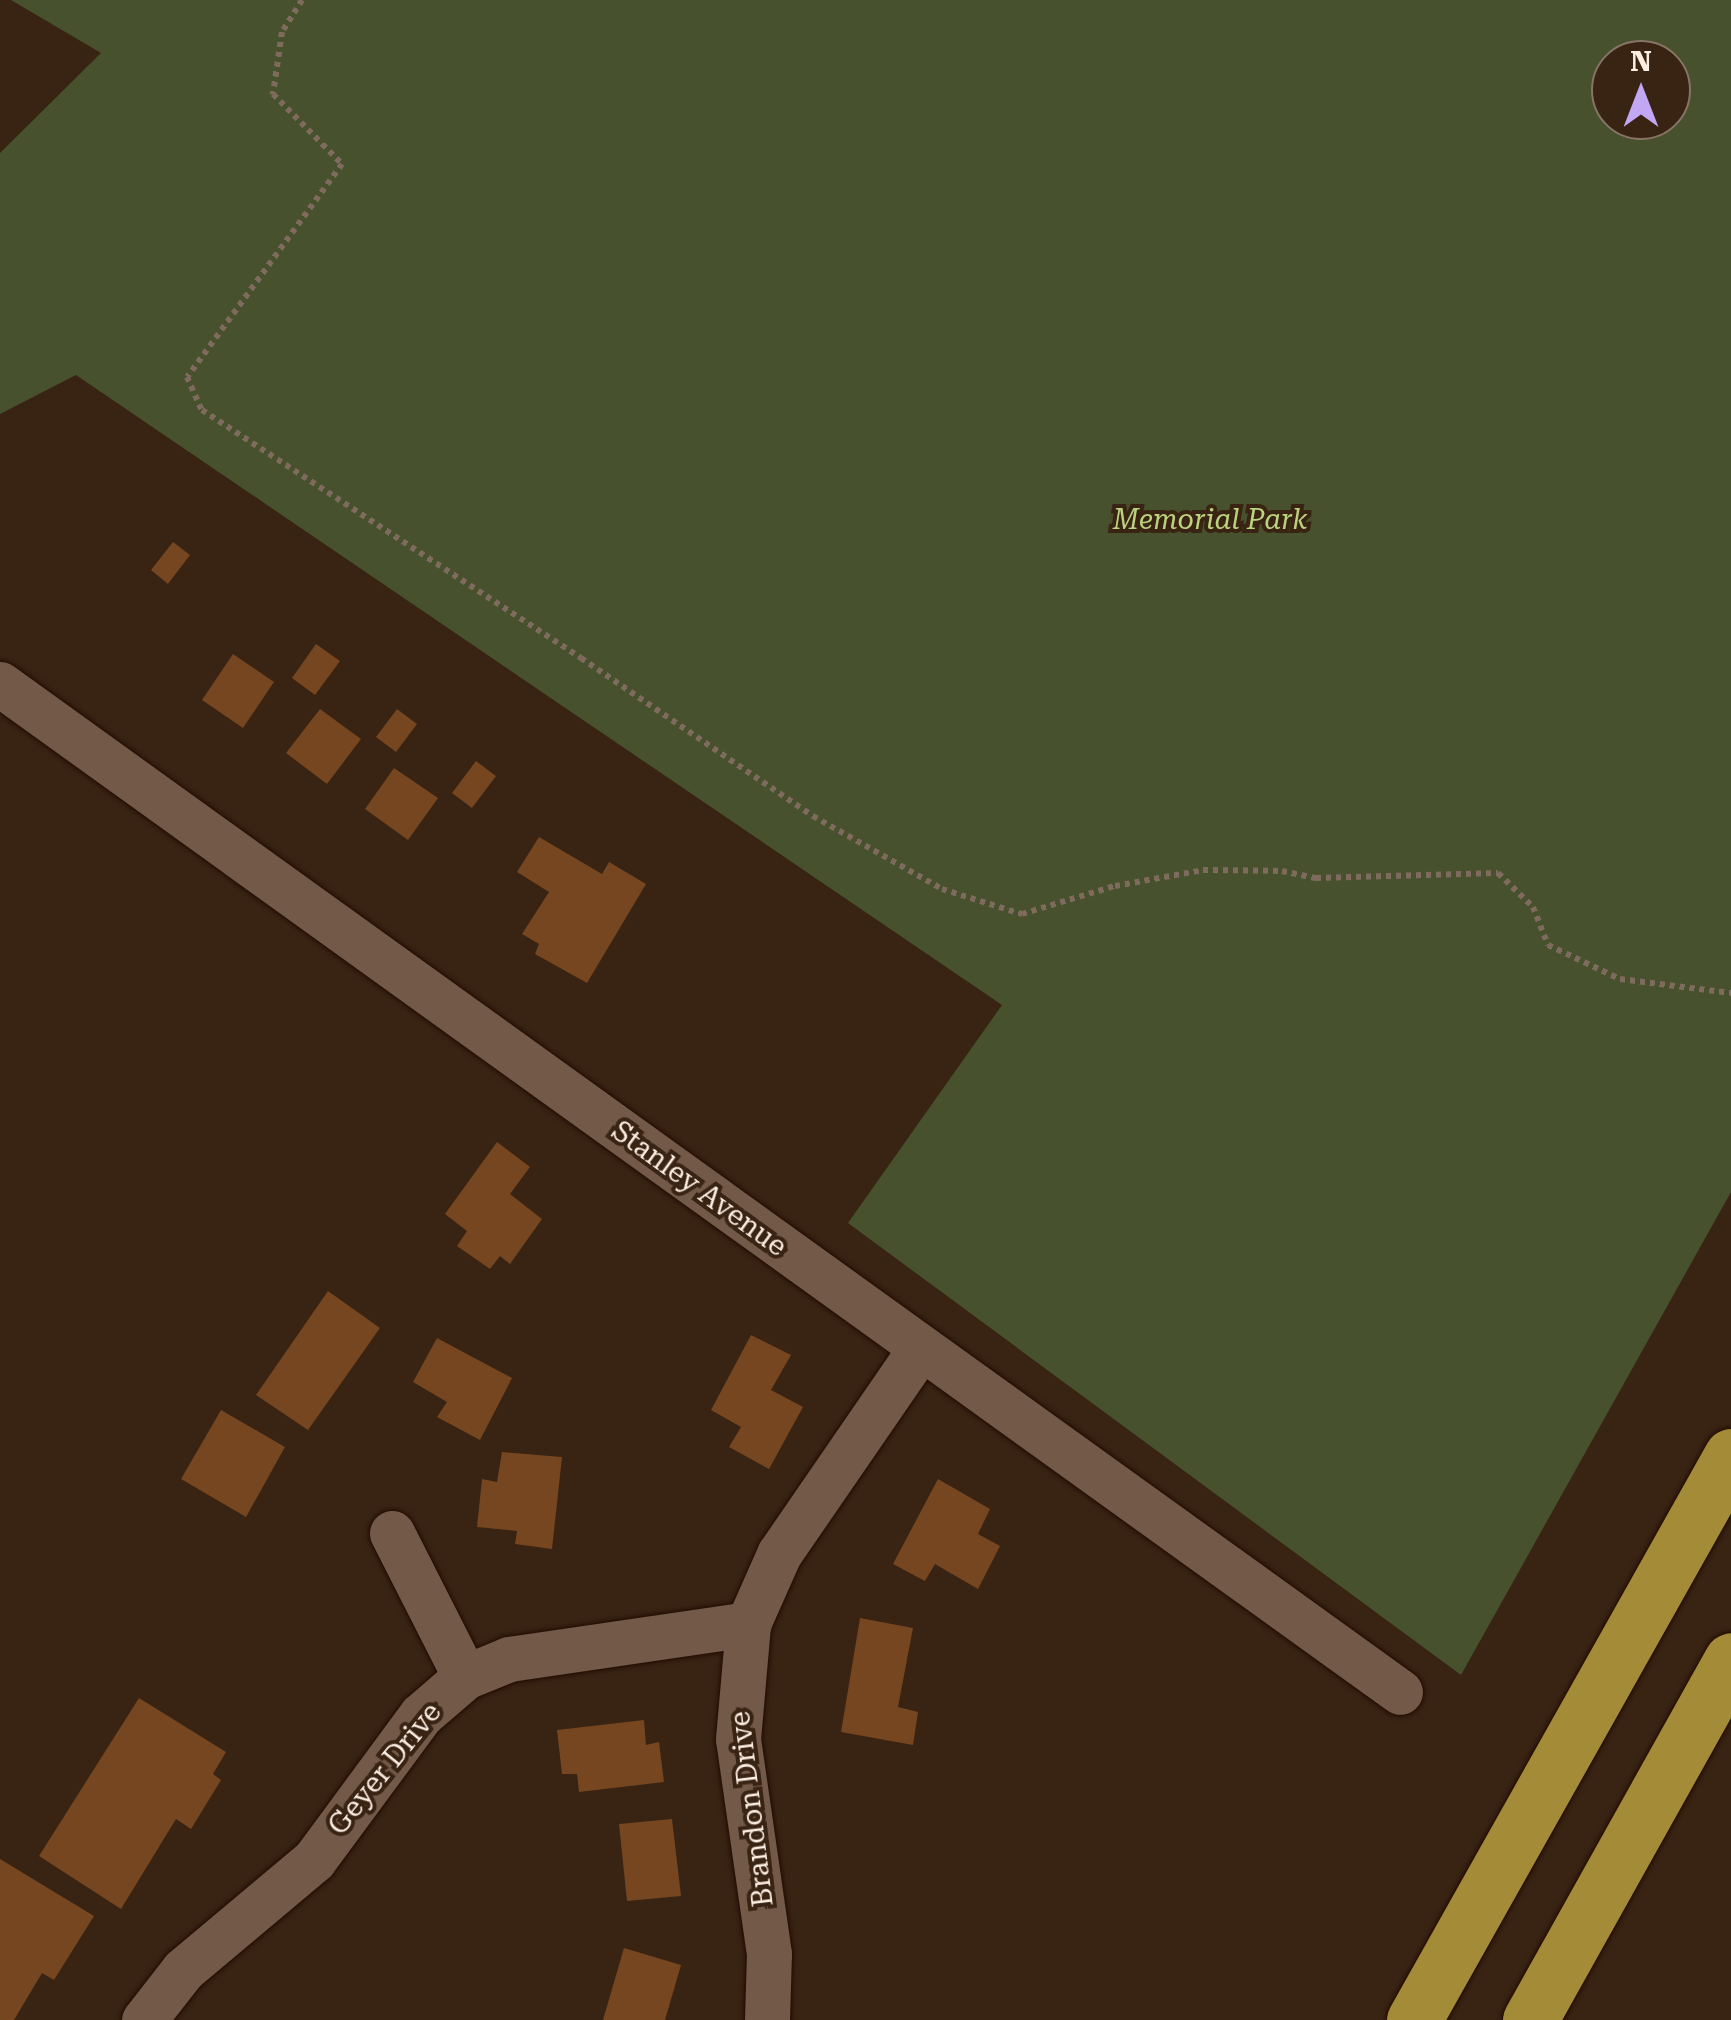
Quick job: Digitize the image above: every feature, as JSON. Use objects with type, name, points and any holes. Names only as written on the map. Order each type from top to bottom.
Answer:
[{"type":"highway","points":[[1414,2020],[1731,1456]]},
{"type":"highway","points":[[1530,2020],[1731,1660]]},
{"type":"street","name":"Stanley Avenue","points":[[0,684],[1400,1692]]},
{"type":"street","name":"Brandon Drive","points":[[767,2020],[770,1954],[738,1739],[748,1624],[779,1554],[920,1349]]},
{"type":"street","points":[[392,1533],[465,1677]]},
{"type":"street","name":"Geyer Drive","points":[[144,2020],[183,1970],[314,1860],[421,1715],[465,1677],[508,1658],[748,1624]]},
{"type":"path","points":[[302,0],[282,32],[273,94],[342,164],[188,377],[202,410],[582,658],[813,816],[942,889],[1022,914],[1115,886],[1204,870],[1282,871],[1316,878],[1498,873],[1534,907],[1548,945],[1620,979],[1731,993]]},
{"type":"green space","name":"Memorial Park","points":[[11,0],[1731,0],[1731,1192],[1461,1675],[848,1223],[1002,1005],[76,375],[0,414],[0,153],[101,53]]},
{"type":"building","points":[[173,542],[190,555],[168,584],[151,570]]},
{"type":"building","points":[[316,644],[340,661],[315,695],[292,678]]},
{"type":"building","points":[[233,654],[274,682],[243,728],[202,700]]},
{"type":"building","points":[[320,709],[361,739],[327,784],[286,753]]},
{"type":"building","points":[[397,709],[417,724],[396,752],[376,737]]},
{"type":"building","points":[[476,761],[496,776],[472,808],[452,793]]},
{"type":"building","points":[[394,768],[438,798],[408,840],[365,809]]},
{"type":"building","points":[[539,837],[602,874],[609,862],[646,884],[587,983],[535,954],[539,944],[522,934],[549,892],[517,872]]},
{"type":"building","points":[[497,1142],[530,1167],[510,1194],[542,1219],[510,1264],[500,1256],[490,1269],[457,1246],[467,1231],[445,1214]]},
{"type":"building","points":[[328,1291],[380,1328],[308,1430],[256,1395]]},
{"type":"building","points":[[751,1335],[791,1355],[771,1390],[803,1407],[769,1469],[729,1447],[741,1427],[711,1410]]},
{"type":"building","points":[[437,1338],[512,1378],[480,1440],[437,1417],[447,1402],[413,1382]]},
{"type":"building","points":[[221,1410],[285,1447],[246,1517],[181,1479]]},
{"type":"building","points":[[502,1452],[562,1457],[552,1549],[515,1544],[517,1531],[477,1527],[482,1479],[497,1482]]},
{"type":"building","points":[[938,1479],[990,1509],[978,1534],[1000,1546],[978,1589],[935,1564],[925,1581],[893,1564]]},
{"type":"building","points":[[860,1618],[913,1628],[898,1707],[918,1712],[913,1745],[841,1732]]},
{"type":"building","points":[[139,1698],[226,1752],[213,1774],[221,1780],[191,1829],[176,1819],[121,1909],[39,1856]]},
{"type":"building","points":[[644,1720],[646,1745],[659,1742],[664,1782],[579,1792],[577,1774],[562,1774],[557,1730]]},
{"type":"building","points":[[672,1819],[681,1896],[627,1901],[619,1824]]},
{"type":"building","points":[[0,1859],[94,1916],[54,1980],[42,1973],[14,2020],[0,2020]]},
{"type":"building","points":[[624,1948],[681,1965],[665,2020],[603,2020]]}]
